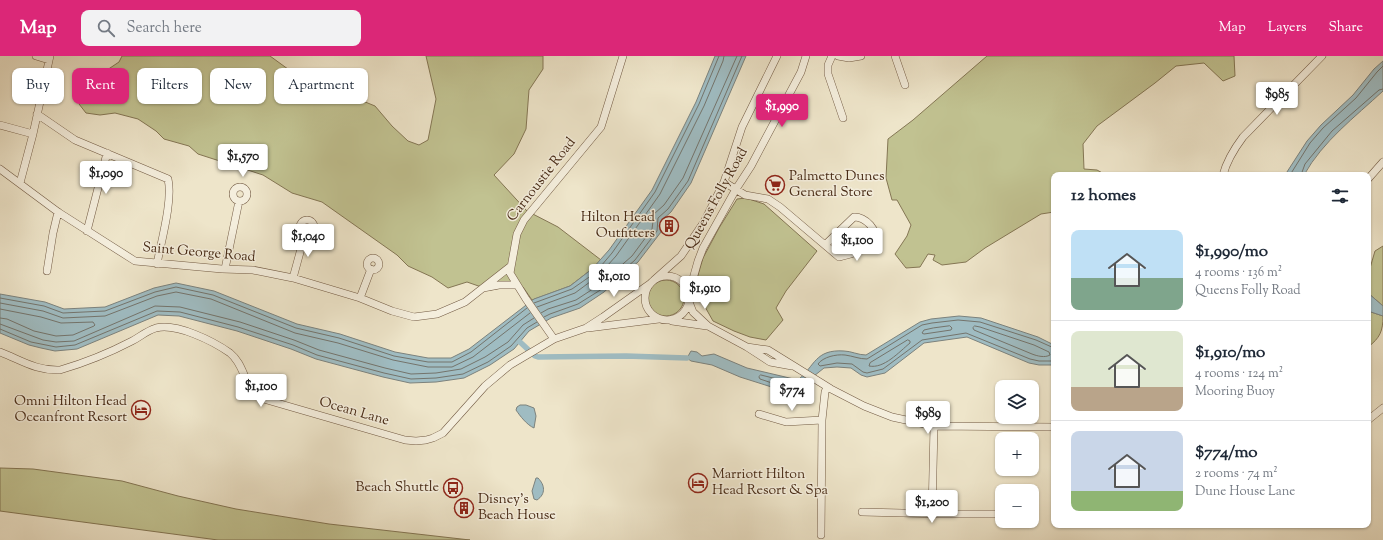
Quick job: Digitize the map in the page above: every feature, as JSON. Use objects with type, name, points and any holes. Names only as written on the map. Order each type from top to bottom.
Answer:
[{"type":"street","points":[[20,182],[33,134],[49,58],[36,56]]},
{"type":"street","name":"Carnoustie Road","points":[[554,339],[510,273],[517,234],[524,220],[602,126],[623,56]]},
{"type":"street","name":"Queens Folly Road","points":[[653,281],[677,261],[689,246],[704,222],[724,182],[742,127],[777,56]]},
{"type":"street","name":"Queens Folly Road","points":[[689,293],[700,255],[736,189],[751,166],[801,72],[806,56]]},
{"type":"street","points":[[832,56],[828,65],[828,74],[843,118]]},
{"type":"street","points":[[838,56],[849,58],[861,56]]},
{"type":"street","points":[[895,56],[905,85]]},
{"type":"street","points":[[1224,172],[1228,160],[1243,137],[1322,56]]},
{"type":"street","points":[[37,114],[75,140],[95,150],[107,153],[168,179],[170,187],[168,206],[157,264]]},
{"type":"street","points":[[0,125],[33,134]]},
{"type":"street","points":[[87,231],[107,153]]},
{"type":"street","points":[[1371,176],[1383,162]]},
{"type":"street","name":"Saint George Road","points":[[0,169],[20,182],[58,212],[135,261],[157,264],[253,270],[293,278],[360,298],[392,311],[414,317],[437,314],[465,302],[511,266]]},
{"type":"street","points":[[724,182],[745,195],[768,199],[774,203],[825,246],[839,257],[851,255],[873,242],[875,236],[874,231],[865,219],[859,216],[854,217],[825,246]]},
{"type":"street","points":[[225,269],[239,201]]},
{"type":"street","points":[[47,271],[58,212]]},
{"type":"street","points":[[293,278],[305,234]]},
{"type":"street","points":[[360,298],[371,269]]},
{"type":"street","points":[[668,321],[679,318],[683,314],[689,302],[689,293],[683,282],[675,277],[662,276],[653,281],[646,292],[646,303],[651,313],[660,319],[668,321],[708,326]]},
{"type":"street","name":"Ocean Lane","points":[[586,328],[621,305],[653,281]]},
{"type":"street","name":"Saint George Road","points":[[483,288],[517,284]]},
{"type":"street","points":[[689,302],[693,312],[708,326],[747,347],[770,362],[791,366],[798,369]]},
{"type":"street","name":"Ocean Lane","points":[[0,352],[40,369],[60,370],[133,341],[145,332],[156,328],[175,328],[202,338],[221,347],[231,354],[240,366],[250,389],[260,398],[405,440],[416,441],[433,438],[443,433],[485,386],[506,368],[523,356],[554,339],[586,328],[660,319]]},
{"type":"street","points":[[747,347],[768,350],[780,356],[827,387],[864,406],[892,417],[934,426],[1051,427]]},
{"type":"street","points":[[821,535],[822,420],[825,392],[827,387]]},
{"type":"street","points":[[1371,418],[1383,408]]},
{"type":"street","points":[[759,414],[786,422],[822,420]]},
{"type":"street","points":[[932,514],[934,426]]},
{"type":"street","points":[[862,512],[995,514]]},
{"type":"green space","points":[[122,56],[270,56],[286,68],[274,68],[274,104],[368,103],[375,106],[392,126],[408,141],[419,145],[428,140],[436,99],[426,56],[543,56],[543,69],[529,90],[526,129],[514,154],[494,175],[527,211],[558,227],[601,260],[570,286],[532,300],[523,287],[490,290],[467,282],[448,288],[432,277],[408,266],[397,255],[322,202],[292,193],[263,175],[198,154],[189,146],[164,139],[156,131],[138,119],[115,113],[100,115],[86,113],[79,104],[129,104],[129,68],[110,68],[119,62]]},
{"type":"green space","points":[[987,56],[1234,56],[1235,76],[1223,81],[1204,63],[1176,66],[1097,126],[1083,144],[1084,169],[1097,170],[1101,172],[1051,172],[1051,212],[1041,214],[985,248],[966,262],[942,265],[933,260],[935,255],[928,254],[920,267],[906,268],[895,254],[907,236],[911,225],[897,200],[892,200],[886,178],[888,139],[913,120]]},
{"type":"green space","points":[[746,198],[764,204],[817,251],[786,291],[776,308],[783,320],[766,340],[750,337],[713,321],[697,290],[696,282],[703,258],[737,199]]},
{"type":"green space","points":[[1383,246],[1383,306],[1371,296],[1371,265],[1375,251]]},
{"type":"green space","points":[[670,280],[679,285],[683,291],[683,305],[679,311],[670,316],[662,316],[653,311],[649,305],[648,294],[653,285],[659,281]]},
{"type":"green space","points":[[1371,312],[1383,316],[1380,334],[1371,344]]},
{"type":"green space","points":[[0,468],[33,469],[122,481],[178,496],[236,509],[329,524],[470,540],[218,540],[0,511]]},
{"type":"water","points":[[715,56],[746,56],[691,183],[671,212],[662,220],[661,232],[638,262],[604,292],[580,308],[551,318],[529,331],[514,349],[490,365],[464,378],[436,382],[410,383],[316,359],[237,331],[179,316],[158,315],[77,349],[55,351],[29,345],[0,333],[0,294],[45,302],[64,309],[105,307],[154,288],[176,283],[214,291],[297,324],[340,334],[395,352],[428,358],[451,358],[469,349],[534,299],[570,286],[592,269],[609,250],[652,190],[696,102]]},
{"type":"water","points":[[1383,61],[1383,91],[1330,140],[1320,151],[1306,172],[1287,172],[1307,141],[1321,125],[1353,95],[1374,69]]},
{"type":"water","points":[[1371,296],[1383,306],[1383,316],[1371,312]]},
{"type":"water","points":[[959,316],[981,318],[1038,337],[1051,344],[1051,365],[1029,363],[967,337],[924,343],[885,373],[867,377],[851,368],[824,368],[814,376],[806,393],[800,396],[740,377],[712,365],[691,361],[687,358],[691,351],[697,352],[702,356],[714,354],[747,368],[798,380],[816,360],[827,353],[844,351],[866,355],[920,322],[931,319]]},
{"type":"water","points":[[520,405],[526,405],[534,408],[536,416],[534,428],[526,423],[516,410]]},
{"type":"water","points":[[536,478],[538,478],[544,489],[542,495],[537,500],[534,499],[532,491]]},
{"type":"waterway","points":[[520,342],[538,357],[626,356],[687,358]]},
{"type":"place","name":"Palmetto Dunes General Store","points":[[775,185]]},
{"type":"place","name":"Hilton Head Outfitters","points":[[669,226]]},
{"type":"place","name":"Omni Hilton Head Oceanfront Resort","points":[[141,410]]},
{"type":"place","name":"Marriott Hilton Head Resort & Spa","points":[[698,483]]},
{"type":"place","name":"Beach Shuttle","points":[[453,488]]},
{"type":"place","name":"Disney's Beach House","points":[[464,508]]}]
